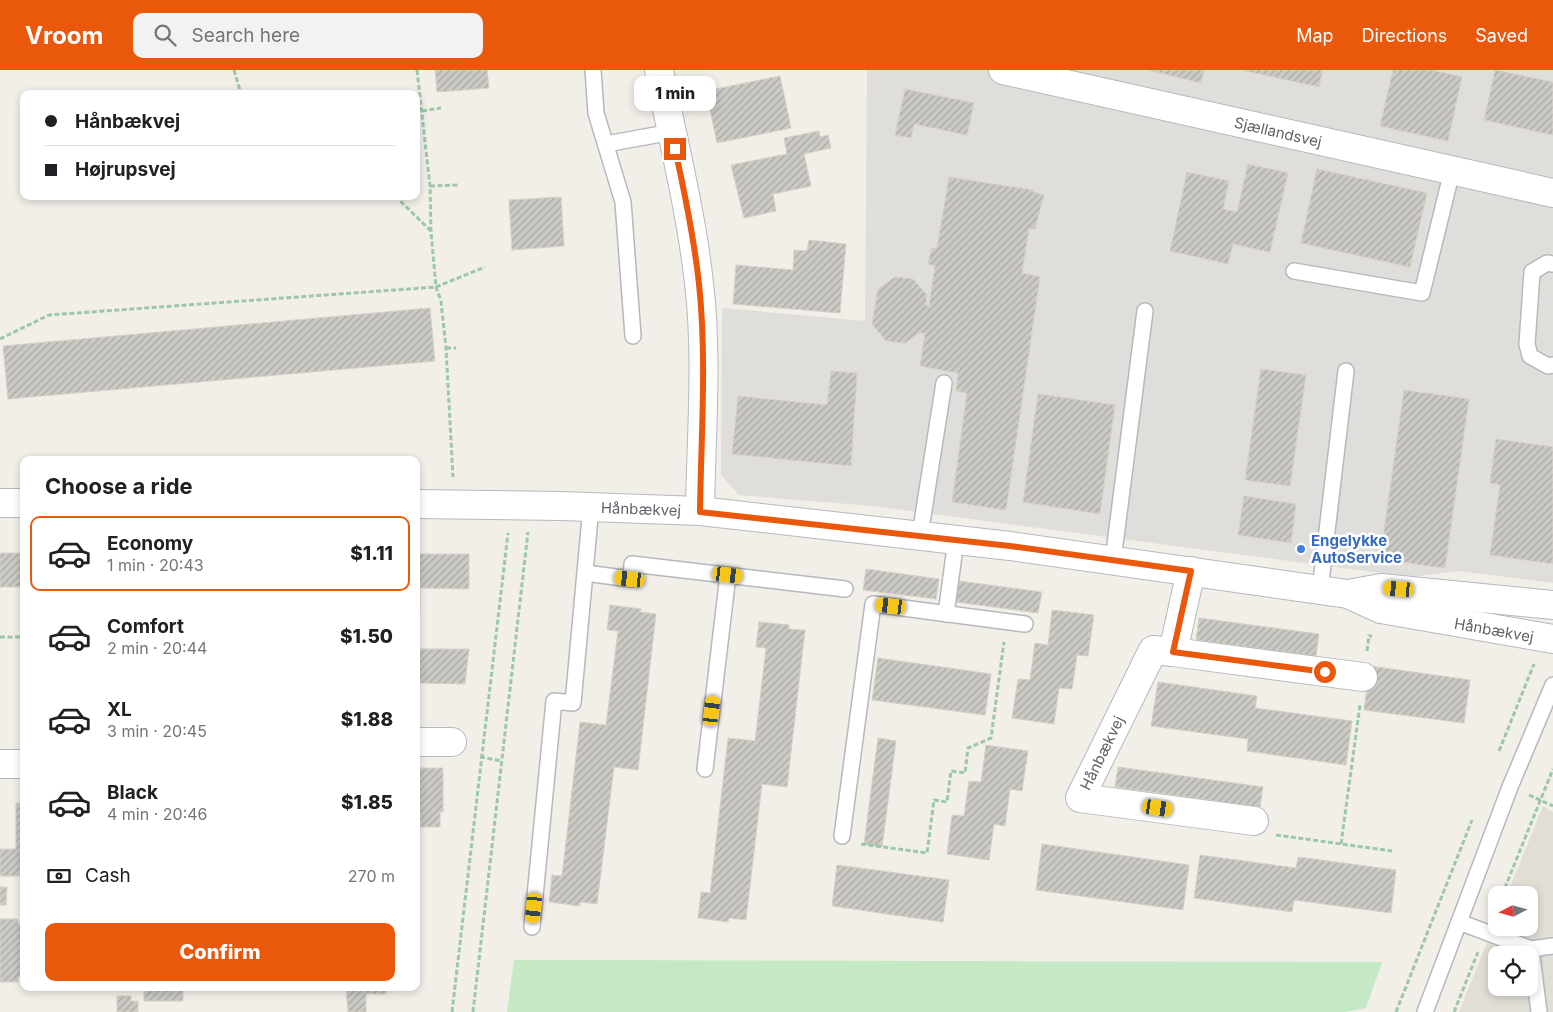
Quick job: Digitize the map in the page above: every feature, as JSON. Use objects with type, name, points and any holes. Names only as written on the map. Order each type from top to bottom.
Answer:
[{"type":"street","points":[[660,70],[690,218],[699,285],[703,345],[700,512]]},
{"type":"street","name":"Sjællandsvej","points":[[1003,70],[1553,193]]},
{"type":"street","points":[[0,503],[20,503]]},
{"type":"street","name":"Hånbækvej","points":[[420,504],[562,506],[700,512],[920,535],[1113,560],[1348,594],[1381,609],[1543,638]]},
{"type":"street","points":[[1173,652],[1191,571]]},
{"type":"street","name":"Hånbækvej","points":[[1348,594],[1381,588],[1553,605]]},
{"type":"street","name":"Hånbækvej","points":[[1254,821],[1080,798],[1153,650],[1363,677]]},
{"type":"street","points":[[420,742],[452,742]]},
{"type":"street","points":[[0,764],[20,764]]},
{"type":"lane","points":[[593,70],[596,113],[623,202],[633,336]]},
{"type":"lane","points":[[606,144],[672,132]]},
{"type":"lane","points":[[1294,271],[1422,293],[1452,171]]},
{"type":"lane","points":[[1553,264],[1547,263],[1532,272],[1527,344],[1530,356],[1548,366],[1553,365]]},
{"type":"lane","points":[[1113,560],[1145,311]]},
{"type":"lane","points":[[1320,590],[1346,371]]},
{"type":"lane","points":[[920,535],[944,382]]},
{"type":"lane","points":[[532,927],[554,701],[573,703],[591,507]]},
{"type":"lane","points":[[946,614],[956,540]]},
{"type":"lane","points":[[585,574],[630,579],[632,564],[845,588]]},
{"type":"lane","points":[[705,769],[728,575]]},
{"type":"lane","points":[[842,836],[873,604],[1025,624]]},
{"type":"lane","points":[[1426,1012],[1510,787],[1553,685]]},
{"type":"lane","points":[[1459,922],[1523,946]]},
{"type":"lane","points":[[1538,948],[1553,946]]},
{"type":"lane","points":[[1537,996],[1539,1012]]},
{"type":"path","points":[[234,70],[240,90]]},
{"type":"path","points":[[417,70],[419,90]]},
{"type":"path","points":[[420,95],[430,186],[431,232],[436,287],[441,301],[446,348],[455,505]]},
{"type":"path","points":[[422,111],[441,108]]},
{"type":"path","points":[[430,186],[460,185]]},
{"type":"path","points":[[399,200],[431,232]]},
{"type":"path","points":[[0,339],[49,315],[436,287],[485,266]]},
{"type":"path","points":[[446,348],[456,348]]},
{"type":"path","points":[[452,1012],[511,505]]},
{"type":"path","points":[[473,1012],[529,529],[562,506]]},
{"type":"path","points":[[842,836],[848,843],[927,853],[934,800],[947,802],[951,771],[965,773],[968,748],[991,738],[1007,622]]},
{"type":"path","points":[[1341,844],[1369,636],[1378,637]]},
{"type":"path","points":[[0,637],[20,637]]},
{"type":"path","points":[[1498,754],[1543,638]]},
{"type":"path","points":[[1506,886],[1553,769]]},
{"type":"path","points":[[1396,1012],[1473,818]]},
{"type":"path","points":[[1254,821],[1255,832],[1392,851]]},
{"type":"path","points":[[1454,1012],[1486,932]]},
{"type":"shaded area","points":[[867,70],[1553,70],[1553,583],[1458,571],[1410,577],[873,506],[739,495],[721,475],[722,308],[865,321]]},
{"type":"shaded area","points":[[1543,806],[1553,812],[1553,1012],[1459,1012],[1490,936],[1538,936],[1538,886],[1511,886]]},
{"type":"green space","points":[[514,960],[1382,962],[1366,1008],[1345,1012],[507,1012]]},
{"type":"building","points":[[435,70],[487,70],[489,88],[437,92]]},
{"type":"building","points":[[1148,70],[1204,70],[1201,83]]},
{"type":"building","points":[[1241,70],[1323,70],[1319,87]]},
{"type":"building","points":[[1393,70],[1432,70],[1462,77],[1448,141],[1380,126]]},
{"type":"building","points":[[1495,70],[1553,82],[1553,135],[1484,120]]},
{"type":"building","points":[[780,76],[791,128],[717,143],[706,91]]},
{"type":"building","points":[[905,89],[974,103],[967,135],[914,124],[911,138],[895,135]]},
{"type":"building","points":[[819,131],[820,137],[828,135],[831,148],[804,154],[811,186],[773,194],[776,211],[744,218],[731,165],[787,154],[784,138]]},
{"type":"building","points":[[1248,164],[1288,173],[1270,252],[1233,244],[1228,264],[1170,251],[1187,172],[1229,181],[1223,209],[1237,212]]},
{"type":"building","points":[[1317,169],[1427,193],[1410,267],[1301,243]]},
{"type":"building","points":[[949,177],[1033,190],[1033,192],[1044,195],[1035,229],[1029,229],[1022,273],[1040,277],[1006,510],[952,502],[967,393],[956,391],[958,373],[920,366],[925,333],[919,333],[905,343],[886,341],[872,324],[878,289],[895,277],[913,279],[927,295],[926,305],[929,306],[935,266],[928,264],[932,248],[937,248]]},
{"type":"building","points":[[561,197],[564,246],[512,250],[509,200]]},
{"type":"building","points":[[809,240],[846,244],[840,313],[733,304],[736,265],[793,270],[794,250],[807,251]]},
{"type":"building","points":[[430,308],[435,361],[8,399],[3,346]]},
{"type":"building","points":[[1261,369],[1306,375],[1290,486],[1245,480]]},
{"type":"building","points":[[831,371],[857,373],[851,466],[732,454],[738,396],[827,405]]},
{"type":"building","points":[[1404,390],[1469,399],[1445,568],[1380,559]]},
{"type":"building","points":[[1038,394],[1115,405],[1100,514],[1023,502]]},
{"type":"building","points":[[1496,439],[1553,447],[1553,564],[1490,555],[1500,485],[1490,483]]},
{"type":"building","points":[[1244,496],[1296,504],[1291,543],[1238,535]]},
{"type":"building","points":[[0,553],[20,553],[20,587],[0,587]]},
{"type":"building","points":[[420,554],[469,554],[469,589],[420,588]]},
{"type":"building","points":[[866,569],[939,579],[936,599],[863,590]]},
{"type":"building","points":[[959,581],[1042,592],[1038,613],[956,602]]},
{"type":"building","points":[[610,605],[641,609],[640,612],[656,614],[638,770],[614,767],[597,904],[580,902],[580,906],[549,902],[552,875],[562,876],[580,722],[606,725],[618,631],[607,630]]},
{"type":"building","points":[[1052,610],[1094,615],[1088,656],[1077,655],[1072,689],[1059,688],[1054,724],[1012,718],[1018,679],[1030,680],[1035,643],[1048,645]]},
{"type":"building","points":[[1199,618],[1319,634],[1316,656],[1196,640]]},
{"type":"building","points":[[759,622],[789,625],[789,629],[805,630],[787,787],[762,784],[746,920],[729,918],[728,922],[698,918],[701,892],[710,893],[728,738],[755,741],[766,648],[756,647]]},
{"type":"building","points":[[420,649],[469,649],[465,684],[420,683]]},
{"type":"building","points":[[878,658],[991,674],[985,715],[872,700]]},
{"type":"building","points":[[1370,666],[1470,680],[1464,723],[1364,710]]},
{"type":"building","points":[[1158,682],[1257,696],[1255,708],[1352,721],[1346,765],[1247,751],[1248,739],[1151,726]]},
{"type":"building","points":[[878,738],[896,741],[882,847],[864,844]]},
{"type":"building","points":[[986,745],[1028,751],[1022,791],[1010,789],[1005,826],[994,824],[989,860],[947,854],[952,815],[964,816],[969,781],[981,782]]},
{"type":"building","points":[[1118,767],[1263,787],[1260,807],[1115,787]]},
{"type":"building","points":[[420,768],[443,768],[443,812],[440,812],[440,827],[420,827]]},
{"type":"building","points":[[16,803],[20,803],[20,876],[0,876],[0,849],[16,849]]},
{"type":"building","points":[[1042,844],[1189,865],[1183,910],[1036,890]]},
{"type":"building","points":[[1200,855],[1296,868],[1298,857],[1396,870],[1391,913],[1294,900],[1292,912],[1194,898]]},
{"type":"building","points":[[837,865],[949,880],[943,922],[832,906]]},
{"type":"building","points":[[0,887],[7,887],[6,905],[0,905]]},
{"type":"building","points":[[0,919],[18,919],[18,924],[20,924],[20,976],[18,976],[18,982],[0,982]]},
{"type":"building","points":[[144,991],[183,991],[183,1001],[144,1001]]},
{"type":"building","points":[[346,991],[386,991],[386,994],[366,994],[366,1012],[348,1012]]},
{"type":"building","points":[[117,996],[131,996],[131,1001],[138,1001],[138,1012],[117,1012]]},
{"type":"place","name":"Engelykke AutoService","points":[[1301,549]]},
{"type":"route","points":[[675,149],[690,218],[699,285],[703,345],[700,512],[1010,546],[1191,571],[1173,652],[1325,672]]}]
